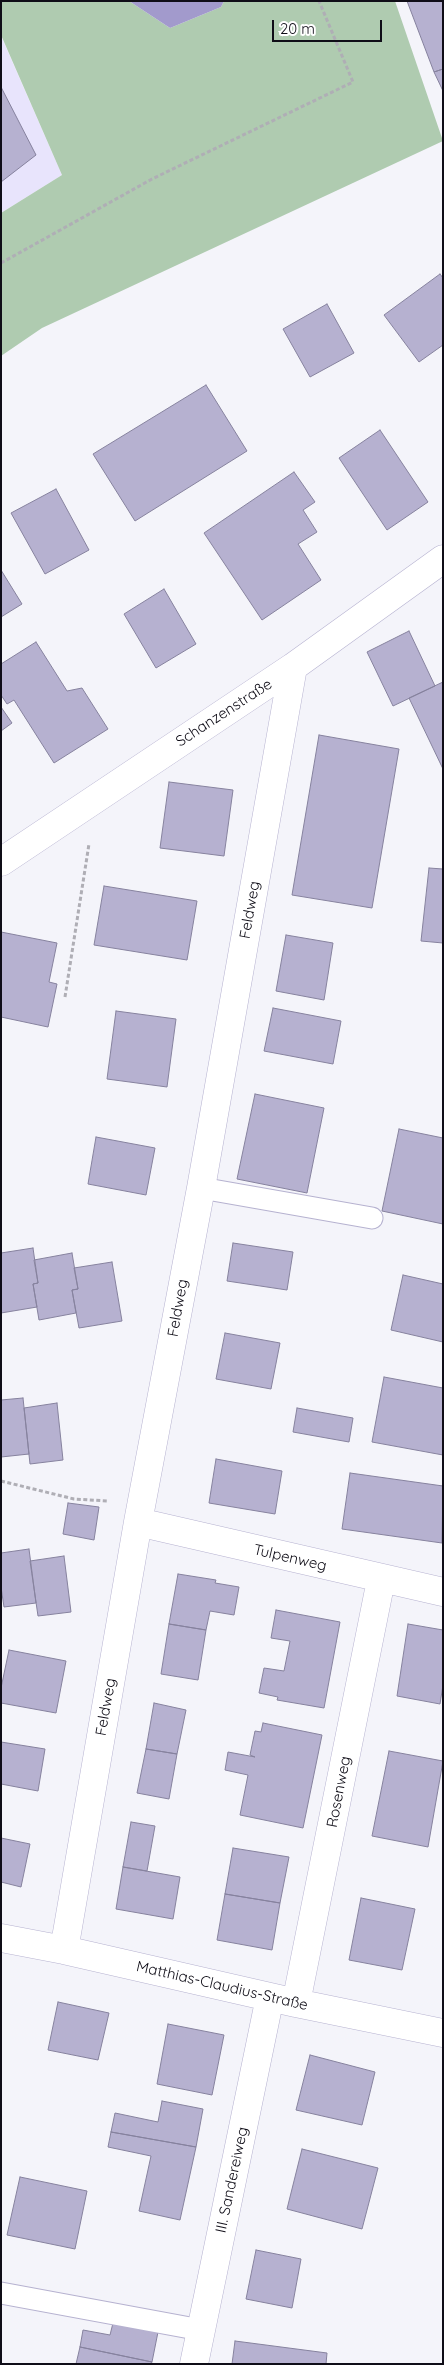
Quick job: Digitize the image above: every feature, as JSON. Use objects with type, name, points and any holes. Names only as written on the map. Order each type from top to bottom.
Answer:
[{"type":"street","name":"Schanzenstraße","points":[[1,862],[293,667],[443,558]]},
{"type":"street","name":"Feldweg","points":[[64,1950],[293,667]]},
{"type":"street","name":"Tulpenweg","points":[[141,1512],[381,1580],[443,1592]]},
{"type":"street","name":"Rosenweg","points":[[296,2003],[381,1580]]},
{"type":"street","name":"Matthias-Claudius-Straße","points":[[1,1938],[64,1950],[296,2003],[443,2033]]},
{"type":"street","name":"III. Sandereiweg","points":[[194,2364],[270,1997]]},
{"type":"lane","points":[[201,1188],[372,1218]]},
{"type":"lane","points":[[1,2293],[201,2330]]},
{"type":"path","points":[[1,263],[152,179],[353,82],[319,1]]},
{"type":"path","points":[[66,997],[96,797]]},
{"type":"path","points":[[1,1481],[74,1499],[141,1512]]},
{"type":"shaded area","points":[[129,1],[224,1],[221,7],[170,28]]},
{"type":"shaded area","points":[[1,36],[62,175],[1,213]]},
{"type":"green space","points":[[1,1],[129,1],[170,28],[221,7],[224,1],[395,1],[443,141],[42,328],[1,356],[1,213],[62,175],[1,35]]},
{"type":"building","points":[[407,1],[443,1],[443,69],[434,72]]},
{"type":"building","points":[[443,69],[443,91],[434,72]]},
{"type":"building","points":[[1,87],[36,155],[1,182]]},
{"type":"building","points":[[440,274],[443,278],[443,345],[419,362],[384,315]]},
{"type":"building","points":[[327,304],[354,353],[310,377],[283,329]]},
{"type":"building","points":[[206,385],[247,451],[135,521],[93,454]]},
{"type":"building","points":[[380,430],[428,502],[387,530],[339,458]]},
{"type":"building","points":[[294,472],[315,502],[303,510],[317,532],[298,544],[321,580],[262,620],[204,533]]},
{"type":"building","points":[[56,489],[89,550],[45,574],[11,513]]},
{"type":"building","points":[[1,570],[22,604],[1,617]]},
{"type":"building","points":[[164,589],[196,644],[156,668],[124,614]]},
{"type":"building","points":[[409,631],[435,686],[393,706],[367,652]]},
{"type":"building","points":[[36,642],[67,691],[82,688],[108,729],[54,763],[14,700],[7,704],[1,695],[1,664]]},
{"type":"building","points":[[443,682],[443,769],[409,698]]},
{"type":"building","points":[[1,707],[12,723],[1,731]]},
{"type":"building","points":[[319,735],[399,749],[372,908],[292,895]]},
{"type":"building","points":[[169,782],[233,790],[224,856],[160,848]]},
{"type":"building","points":[[429,868],[443,869],[443,943],[421,941]]},
{"type":"building","points":[[104,886],[197,901],[187,960],[94,945]]},
{"type":"building","points":[[1,932],[57,943],[49,982],[57,984],[48,1027],[1,1017]]},
{"type":"building","points":[[286,935],[333,943],[324,1000],[276,991]]},
{"type":"building","points":[[273,1008],[341,1021],[333,1064],[264,1051]]},
{"type":"building","points":[[116,1011],[176,1019],[167,1087],[107,1079]]},
{"type":"building","points":[[255,1094],[324,1108],[307,1193],[237,1179]]},
{"type":"building","points":[[399,1129],[443,1138],[443,1224],[382,1211]]},
{"type":"building","points":[[96,1137],[155,1148],[146,1195],[88,1184]]},
{"type":"building","points":[[233,1243],[293,1252],[287,1290],[227,1281]]},
{"type":"building","points":[[33,1248],[38,1283],[33,1284],[37,1307],[1,1313],[1,1253]]},
{"type":"building","points":[[72,1253],[78,1289],[72,1290],[76,1313],[39,1320],[33,1284],[38,1283],[34,1260]]},
{"type":"building","points":[[112,1262],[122,1321],[79,1328],[72,1290],[78,1289],[74,1268]]},
{"type":"building","points":[[403,1275],[443,1284],[443,1342],[391,1330]]},
{"type":"building","points":[[225,1333],[280,1343],[271,1389],[216,1379]]},
{"type":"building","points":[[384,1377],[443,1388],[443,1455],[372,1442]]},
{"type":"building","points":[[23,1398],[29,1454],[1,1457],[1,1400]]},
{"type":"building","points":[[57,1403],[63,1460],[30,1464],[24,1408]]},
{"type":"building","points":[[297,1408],[353,1418],[349,1442],[293,1432]]},
{"type":"building","points":[[216,1459],[282,1471],[275,1514],[209,1503]]},
{"type":"building","points":[[350,1473],[443,1486],[442,1543],[342,1529]]},
{"type":"building","points":[[68,1503],[99,1507],[94,1540],[63,1534]]},
{"type":"building","points":[[29,1549],[36,1603],[4,1607],[1,1587],[1,1553]]},
{"type":"building","points":[[64,1556],[71,1612],[38,1616],[30,1561]]},
{"type":"building","points":[[178,1574],[216,1580],[215,1583],[239,1587],[234,1615],[210,1611],[206,1630],[169,1624]]},
{"type":"building","points":[[276,1610],[340,1622],[324,1708],[277,1700],[278,1697],[259,1693],[264,1668],[284,1671],[290,1641],[271,1638]]},
{"type":"building","points":[[169,1624],[206,1630],[198,1680],[161,1674]]},
{"type":"building","points":[[408,1624],[443,1630],[443,1685],[440,1704],[397,1696]]},
{"type":"building","points":[[9,1650],[66,1661],[56,1713],[1,1703],[1,1688]]},
{"type":"building","points":[[154,1703],[186,1710],[177,1754],[146,1749]]},
{"type":"building","points":[[263,1723],[322,1735],[303,1828],[240,1815],[248,1775],[225,1770],[228,1752],[255,1757],[250,1755],[255,1731],[261,1732]]},
{"type":"building","points":[[1,1742],[45,1749],[38,1791],[1,1784]]},
{"type":"building","points":[[146,1749],[177,1754],[169,1799],[137,1793]]},
{"type":"building","points":[[389,1751],[443,1761],[428,1847],[372,1836]]},
{"type":"building","points":[[131,1822],[155,1826],[147,1871],[123,1867]]},
{"type":"building","points":[[1,1838],[30,1844],[21,1887],[1,1882]]},
{"type":"building","points":[[233,1848],[289,1857],[280,1903],[225,1894]]},
{"type":"building","points":[[123,1867],[180,1877],[173,1919],[116,1909]]},
{"type":"building","points":[[225,1894],[280,1903],[272,1950],[217,1940]]},
{"type":"building","points":[[361,1898],[415,1909],[402,1970],[349,1960]]},
{"type":"building","points":[[58,2002],[109,2013],[98,2060],[48,2050]]},
{"type":"building","points":[[168,2024],[224,2035],[212,2095],[157,2084]]},
{"type":"building","points":[[310,2055],[375,2072],[362,2125],[296,2110]]},
{"type":"building","points":[[162,2101],[203,2109],[196,2147],[111,2132],[115,2113],[158,2122]]},
{"type":"building","points":[[111,2132],[196,2147],[180,2220],[139,2211],[151,2156],[108,2147]]},
{"type":"building","points":[[302,2149],[378,2168],[362,2229],[287,2209]]},
{"type":"building","points":[[20,2177],[87,2191],[75,2249],[7,2235]]},
{"type":"building","points":[[256,2250],[301,2259],[292,2308],[246,2299]]},
{"type":"building","points":[[113,2323],[158,2332],[152,2362],[80,2347],[83,2330],[110,2335]]},
{"type":"building","points":[[235,2341],[327,2353],[326,2364],[232,2364]]},
{"type":"building","points":[[80,2347],[152,2362],[151,2364],[76,2364]]}]
